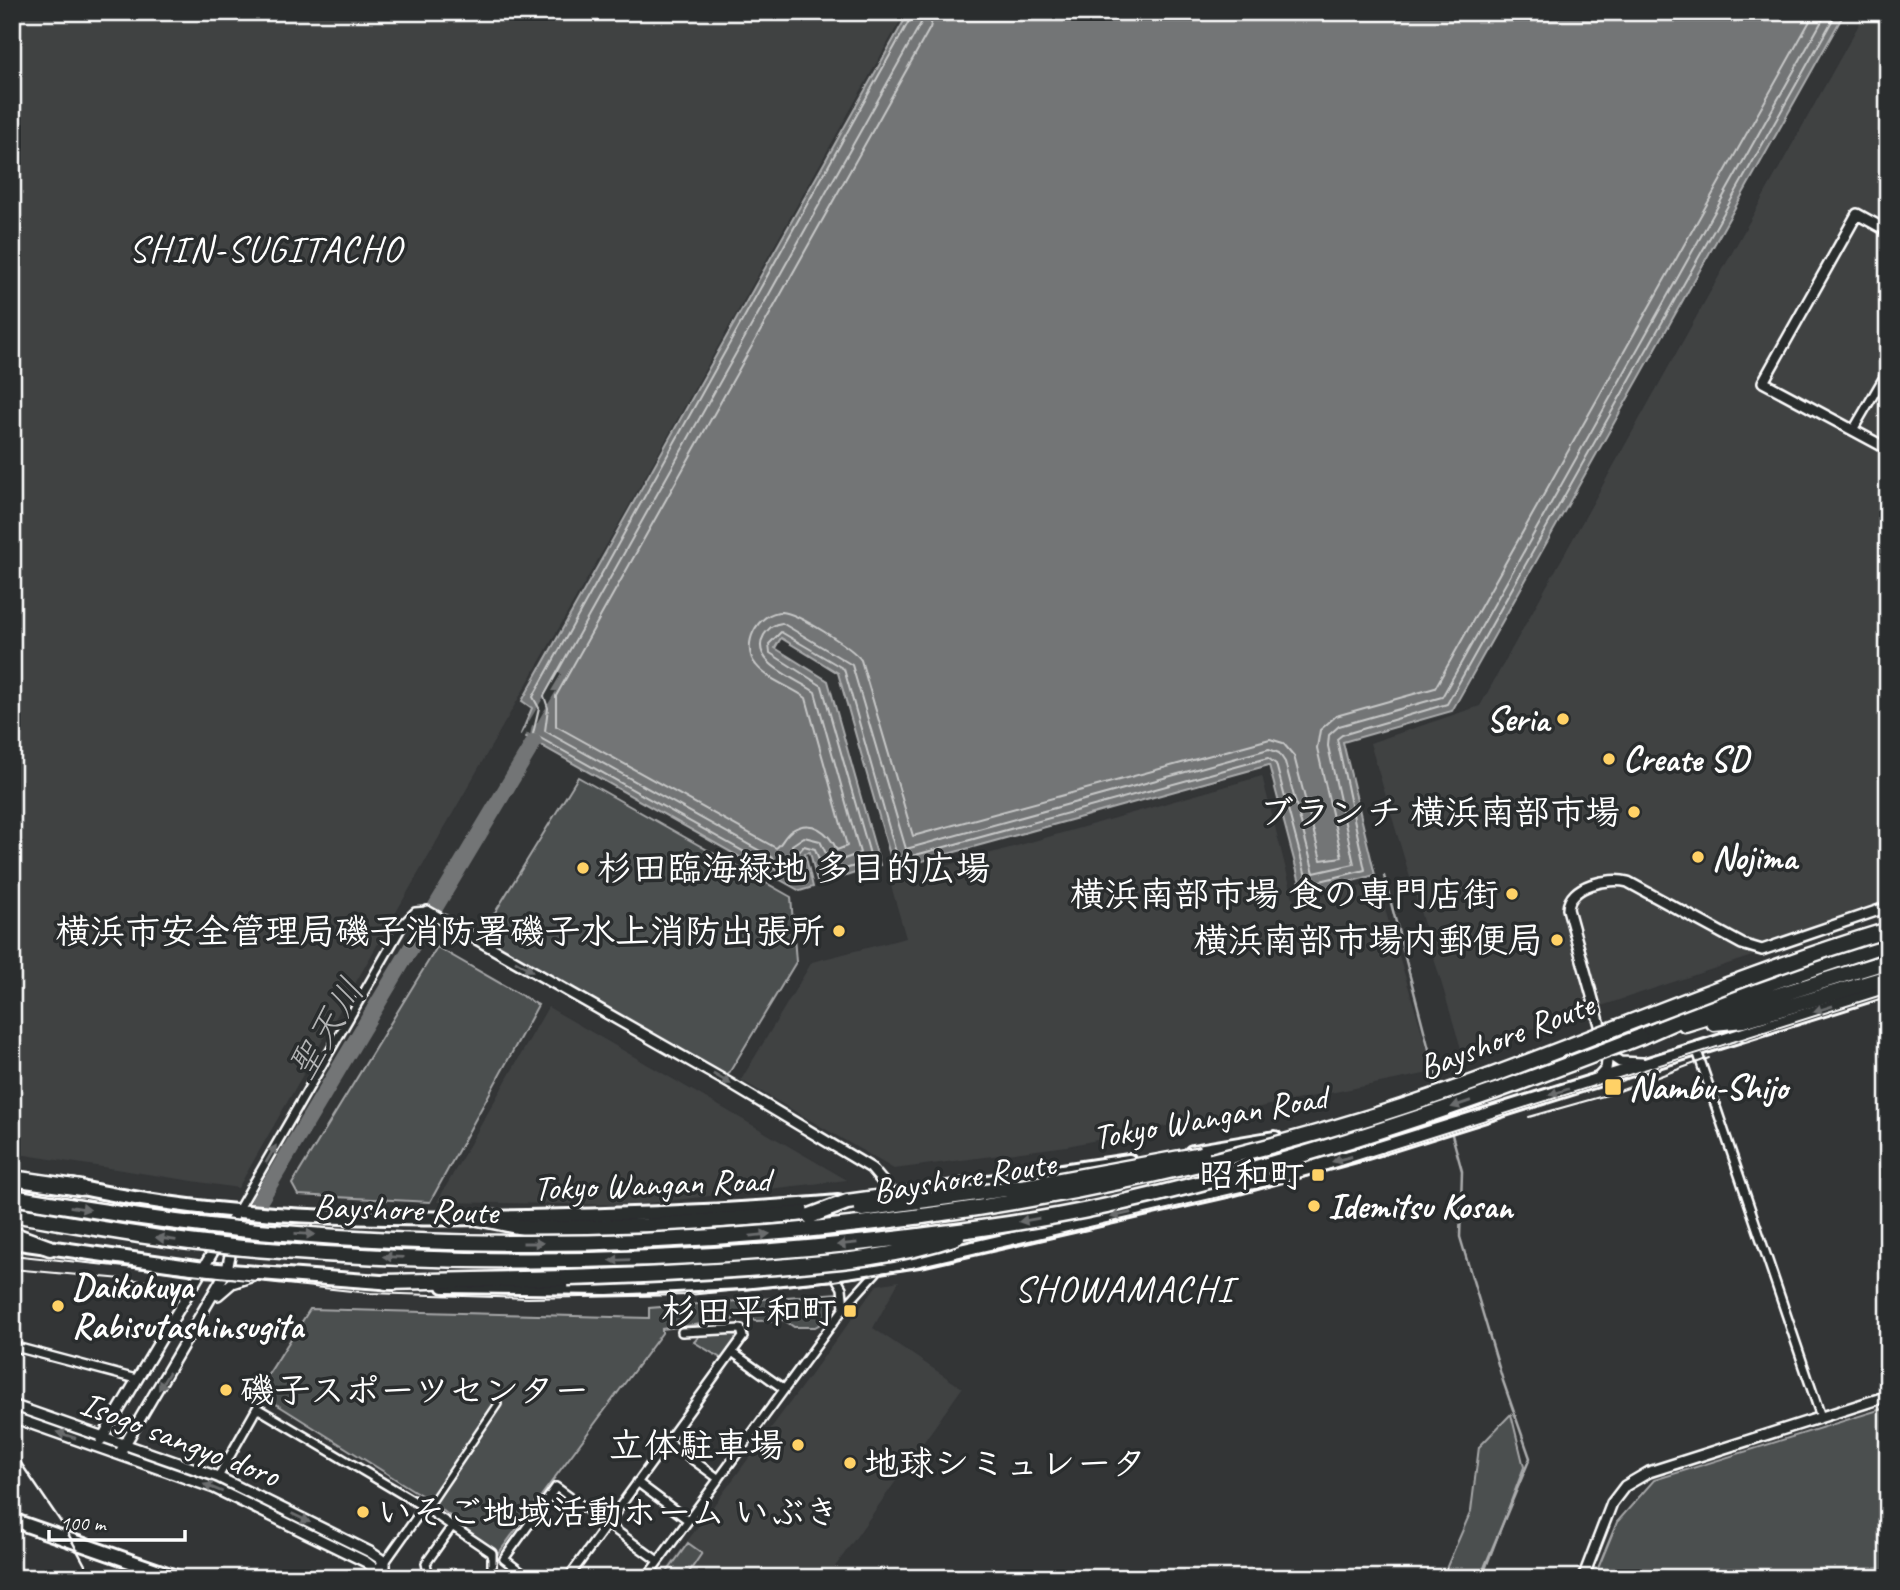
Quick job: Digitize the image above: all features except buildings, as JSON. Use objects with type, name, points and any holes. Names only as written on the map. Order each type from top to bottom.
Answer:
[{"type":"highway","name":"Tokyo Wangan Road","points":[[81,1188],[236,1213],[361,1218],[678,1213],[889,1198],[1216,1149],[1317,1129],[1458,1085],[1801,958],[1888,931]]},
{"type":"highway","name":"Bayshore Route","points":[[12,1197],[271,1233],[496,1243],[740,1237],[908,1219],[1156,1175],[1297,1137],[1458,1088],[1718,987],[1888,931]]},
{"type":"highway","points":[[1671,1026],[1744,992],[1838,957],[1888,945]]},
{"type":"highway","points":[[1713,1016],[1749,1000],[1888,954]]},
{"type":"highway","name":"Bayshore Route","points":[[12,1214],[176,1240],[266,1250],[496,1261],[618,1261],[743,1254],[988,1227],[1104,1206],[1275,1163],[1463,1104],[1671,1026],[1713,1016],[1888,961]]},
{"type":"highway","points":[[1713,1016],[1771,1007],[1888,969]]},
{"type":"highway","points":[[1671,1026],[1743,1020],[1888,976]]},
{"type":"highway","name":"Tokyo Wangan Road","points":[[12,1242],[204,1269],[456,1287],[607,1288],[834,1273],[881,1266],[1227,1190],[1364,1153],[1888,989]]},
{"type":"highway","points":[[478,1218],[532,1229],[647,1226],[810,1216],[984,1192],[1297,1137]]},
{"type":"highway","points":[[12,1175],[81,1188]]},
{"type":"highway","points":[[386,1282],[698,1273],[821,1263],[920,1249],[988,1227]]},
{"type":"highway","points":[[12,1234],[50,1248]]},
{"type":"highway","points":[[12,1520],[152,1578]]},
{"type":"highway","points":[[12,1529],[132,1570],[179,1578]]},
{"type":"street","points":[[1888,231],[1857,214],[1763,382],[1888,449]]},
{"type":"street","points":[[1853,430],[1888,370]]},
{"type":"street","points":[[1595,1081],[1606,1069],[1608,1054],[1567,909],[1571,897],[1579,890],[1608,881],[1628,882],[1742,944],[1762,950],[1888,907]]},
{"type":"street","points":[[100,1441],[204,1269],[404,923],[415,912],[427,911],[871,1168],[883,1179],[889,1198],[881,1266],[844,1308],[646,1578]]},
{"type":"street","points":[[1696,1048],[1821,1418]]},
{"type":"street","points":[[1608,1054],[1625,1063],[1652,1062]]},
{"type":"street","points":[[123,1450],[228,1270],[235,1241],[236,1213]]},
{"type":"street","points":[[212,1301],[232,1283],[272,1273]]},
{"type":"street","points":[[834,1273],[844,1294],[844,1308]]},
{"type":"street","points":[[568,1578],[743,1337],[741,1329],[682,1332]]},
{"type":"street","points":[[12,1346],[136,1379]]},
{"type":"street","points":[[733,1352],[784,1389]]},
{"type":"street","points":[[1583,1578],[1612,1503],[1625,1486],[1649,1472],[1888,1396]]},
{"type":"street","points":[[375,1573],[426,1508],[498,1404]]},
{"type":"street","name":"Isogo sangyo doro","points":[[12,1405],[214,1488],[375,1573]]},
{"type":"street","points":[[218,1477],[257,1408],[426,1508],[492,1553],[492,1578]]},
{"type":"street","name":"Isogo sangyo doro","points":[[12,1417],[100,1441]]},
{"type":"street","points":[[667,1441],[719,1479]]},
{"type":"street","name":"Isogo sangyo doro","points":[[123,1450],[218,1477],[385,1562]]},
{"type":"street","points":[[637,1482],[688,1520]]},
{"type":"street","points":[[529,1578],[504,1559],[556,1487],[658,1561]]},
{"type":"street","points":[[431,1576],[426,1563],[453,1525]]},
{"type":"street","points":[[385,1562],[385,1578]]},
{"type":"shaded area","points":[[12,12],[905,12],[627,509],[238,1188],[12,1153]]},
{"type":"shaded area","points":[[1866,12],[1888,12],[1888,911],[1462,1052],[1370,743],[1480,706]]},
{"type":"shaded area","points":[[1262,776],[1294,901],[1377,883],[1434,1072],[1067,1146],[894,1169],[741,1080],[812,962],[906,938],[890,882]]},
{"type":"shaded area","points":[[578,777],[791,897],[796,962],[726,1078],[480,937]]},
{"type":"shaded area","points":[[437,947],[538,1005],[430,1202],[298,1195],[292,1184]]},
{"type":"shaded area","points":[[548,1007],[847,1180],[632,1205],[437,1202]]},
{"type":"shaded area","points":[[899,1281],[873,1328],[962,1388],[827,1578],[660,1578],[877,1285]]},
{"type":"shaded area","points":[[837,1293],[829,1319],[815,1327],[794,1327],[784,1320],[756,1321],[740,1313],[731,1321],[713,1316],[710,1323],[662,1329],[662,1333],[498,1554],[432,1502],[257,1392],[310,1309],[649,1318],[649,1308]]},
{"type":"shaded area","points":[[736,1330],[740,1340],[724,1360],[694,1342],[701,1334]]},
{"type":"shaded area","points":[[1888,1407],[1888,1578],[1594,1578],[1617,1522],[1654,1480]]},
{"type":"shaded area","points":[[1511,1414],[1524,1467],[1482,1578],[1442,1578],[1471,1511],[1479,1447]]},
{"type":"shaded area","points":[[688,1543],[702,1553],[685,1578],[663,1578]]},
{"type":"water","points":[[909,12],[1845,12],[1452,711],[1343,742],[1375,875],[1303,894],[1269,765],[901,867],[892,862],[838,673],[781,638],[775,648],[828,681],[880,865],[818,885],[810,852],[805,853],[813,887],[800,891],[521,734],[532,708],[522,701]]},
{"type":"pier","points":[[559,672],[561,674],[551,691],[556,691],[535,726],[532,725],[530,735],[527,733],[524,739],[520,736]]},
{"type":"waterway","name":"聖天川","points":[[258,1204],[534,742]]},
{"type":"waterway","points":[[1384,876],[1439,1088]]},
{"type":"waterway","points":[[1451,1131],[1462,1171],[1460,1237],[1503,1381],[1530,1458],[1480,1578]]},
{"type":"tram line","points":[[12,1255],[370,1293],[528,1298],[688,1295],[834,1281],[912,1268],[1302,1178],[1888,993]]},
{"type":"tram line","points":[[1529,1117],[1614,1093],[1709,1058]]},
{"type":"tram line","points":[[12,1269],[200,1286]]},
{"type":"railway","points":[[12,1450],[65,1528],[92,1578]]},
{"type":"place","name":"Seria","points":[[1563,719]]},
{"type":"place","name":"Create SD","points":[[1609,759]]},
{"type":"place","name":"ブランチ 横浜南部市場","points":[[1634,812]]},
{"type":"place","name":"Nojima","points":[[1698,857]]},
{"type":"place","name":"杉田臨海緑地 多目的広場","points":[[583,868]]},
{"type":"place","name":"横浜南部市場 食の専門店街","points":[[1512,894]]},
{"type":"place","name":"横浜市安全管理局磯子消防署磯子水上消防出張所","points":[[839,931]]},
{"type":"place","name":"横浜南部市場内郵便局","points":[[1557,940]]},
{"type":"place","name":"Nambu-Shijo","points":[[1613,1087]]},
{"type":"place","name":"昭和町","points":[[1318,1175]]},
{"type":"place","name":"Idemitsu Kosan","points":[[1314,1206]]},
{"type":"place","name":"Daikokuya Rabisutashinsugita","points":[[58,1306]]},
{"type":"place","name":"杉田平和町","points":[[850,1311]]},
{"type":"place","name":"磯子スポーツセンター","points":[[226,1390]]},
{"type":"place","name":"立体駐車場","points":[[798,1445]]},
{"type":"place","name":"地球シミュレータ","points":[[850,1463]]},
{"type":"place","name":"いそご地域活動ホーム いぶき","points":[[363,1512]]},
{"type":"district","name":"SHIN-SUGITACHO","points":[[266,248]]},
{"type":"district","name":"SHOWAMACHI","points":[[1124,1288]]}]
